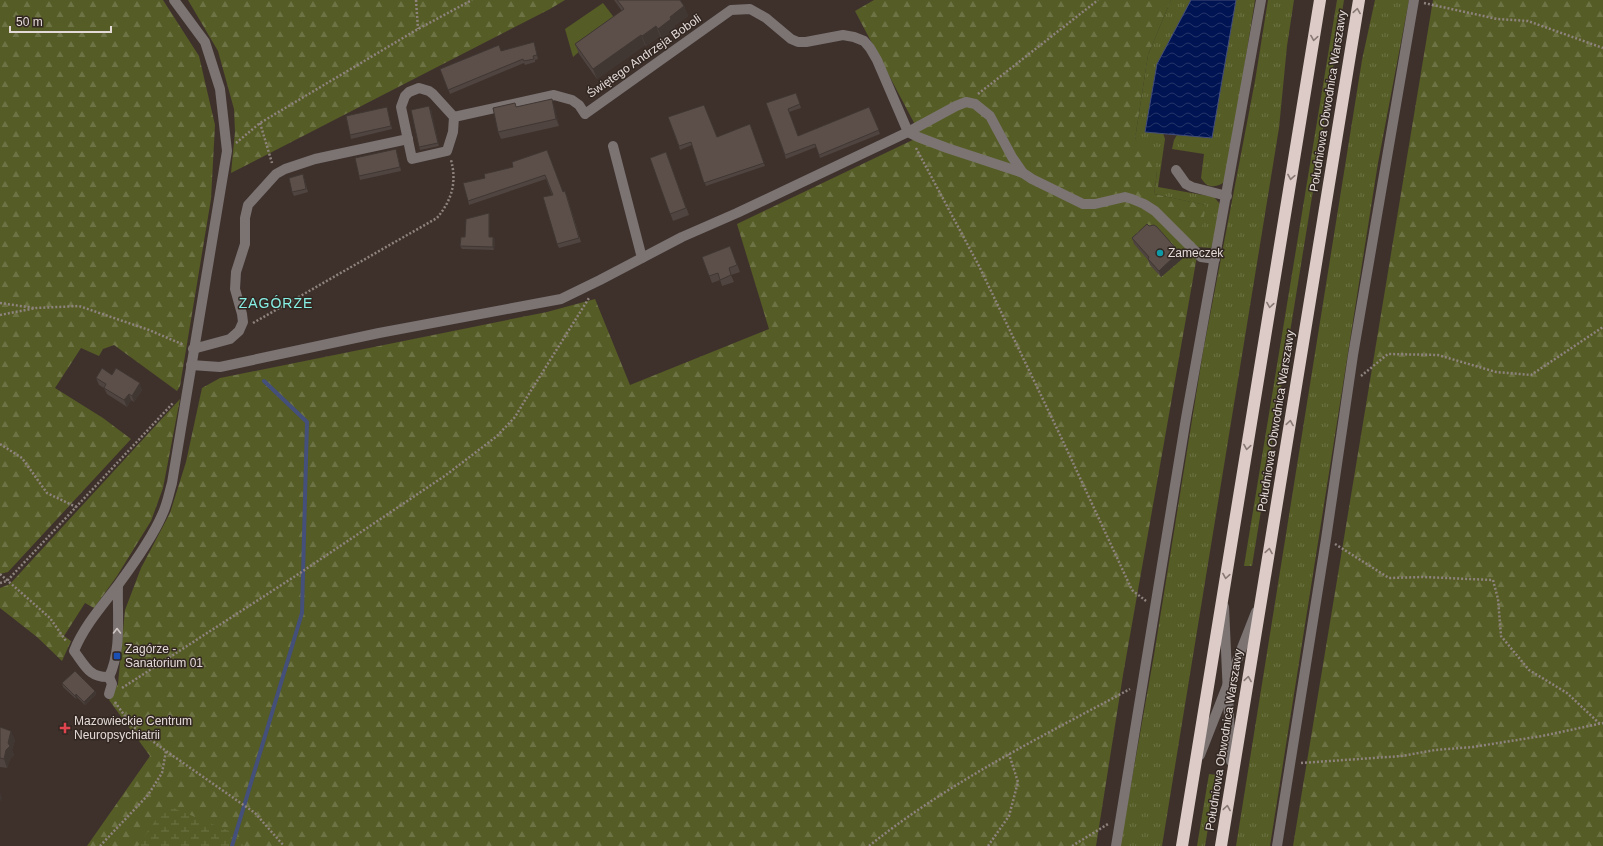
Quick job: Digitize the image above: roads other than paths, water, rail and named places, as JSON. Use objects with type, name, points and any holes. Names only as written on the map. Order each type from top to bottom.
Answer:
[{"type":"highway","name":"Południowa Obwodnica Warszawy","points":[[1182,846],[1320,0]]},
{"type":"highway","name":"Południowa Obwodnica Warszawy","points":[[1221,846],[1359,0]]},
{"type":"street","points":[[109,677],[100,677],[91,673],[74,651],[79,638],[98,609],[118,585],[162,515],[172,483],[227,151],[220,89],[205,42],[174,0]]},
{"type":"street","points":[[1116,846],[1186,418],[1227,196],[1260,0]]},
{"type":"street","points":[[1277,846],[1326,539],[1348,386],[1414,0]]},
{"type":"street","name":"Świętego Andrzeja Boboli","points":[[454,117],[554,96],[572,100],[579,105],[585,114],[730,10],[750,10],[766,18],[790,39],[798,42],[806,42],[843,35],[864,41],[877,60],[908,132]]},
{"type":"street","points":[[414,89],[424,89],[429,91],[454,117],[453,132],[447,151],[412,159],[400,106],[405,96],[414,89]]},
{"type":"street","points":[[191,365],[220,367],[379,333],[561,299],[682,237],[737,213],[908,132],[966,102],[975,104],[990,116],[1012,157],[1023,173]]},
{"type":"street","points":[[908,132],[947,148],[1023,173],[1083,204],[1095,204],[1124,197],[1132,199],[1155,211],[1201,257],[1215,259]]},
{"type":"street","points":[[193,349],[230,339],[239,331],[242,322],[242,314],[235,289],[236,272],[245,244],[245,218],[248,205],[276,174],[285,169],[315,159],[408,140]]},
{"type":"street","points":[[613,146],[642,258]]},
{"type":"street","points":[[1176,170],[1186,184],[1192,188],[1227,196]]},
{"type":"street","points":[[109,694],[112,684],[109,677],[114,667],[117,652],[118,585]]},
{"type":"street","points":[[1224,592],[1232,777]]},
{"type":"street","points":[[1195,770],[1261,597]]},
{"type":"water","points":[[1191,0],[1236,0],[1212,138],[1145,132],[1157,64]]},
{"type":"waterway","points":[[232,846],[302,613],[307,422],[264,381]]},
{"type":"place","name":"Zameczek","points":[[1160,253]]},
{"type":"place","name":"Zagórze - Sanatorium 01","points":[[117,656]]},
{"type":"place","name":"Mazowieckie Centrum Neuropsychiatrii","points":[[65,728]]},
{"type":"district","name":"ZAGÓRZE","points":[[276,303]]}]
